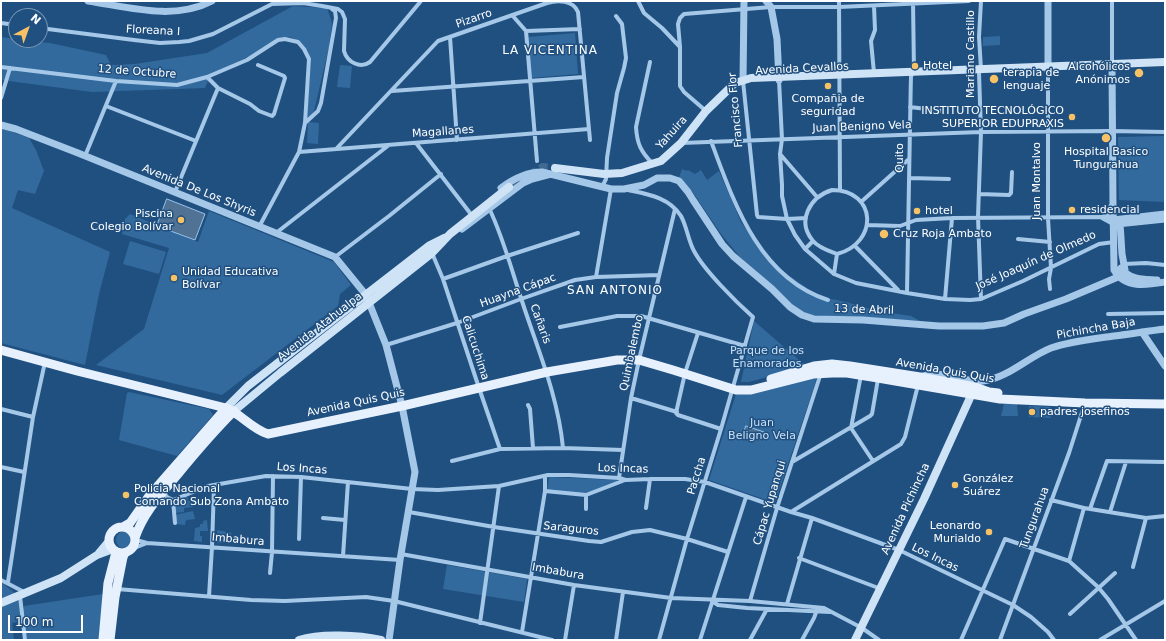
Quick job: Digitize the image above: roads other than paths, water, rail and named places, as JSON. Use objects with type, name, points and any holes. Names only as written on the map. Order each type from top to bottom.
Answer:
[{"type":"main road","name":"Avenida Cevallos","points":[[743,81],[750,83],[779,78],[1048,69],[1165,62]]},
{"type":"main road","name":"Avenida Cevallos","points":[[1112,66],[1165,66]]},
{"type":"main road","name":"Avenida Cevallos","points":[[839,77],[874,74],[913,74]]},
{"type":"main road","name":"Yahuira","points":[[555,171],[622,174],[661,161],[681,143],[706,111],[735,83],[743,81]]},
{"type":"main road","points":[[432,249],[509,187]]},
{"type":"main road","name":"Avenida Atahualpa","points":[[119,549],[135,539],[142,520],[163,492],[213,433],[248,386],[368,299],[432,249]]},
{"type":"main road","name":"Avenida Quis Quis","points":[[1,350],[230,409],[260,431],[268,434],[402,406],[548,372],[617,360],[639,360],[730,387],[753,385],[822,369],[850,366],[878,378],[919,381]]},
{"type":"main road","name":"Avenida Quis Quis","points":[[862,372],[973,391],[1000,399],[1085,403],[1165,404]]},
{"type":"main road","name":"Avenida Quis Quis","points":[[973,391],[1165,400]]},
{"type":"main road","name":"Avenida Pichincha","points":[[855,640],[924,499],[973,391]]},
{"type":"main road","points":[[110,640],[123,557],[112,533],[114,530],[130,523],[149,496],[230,409]]},
{"type":"main road","points":[[123,527],[131,530],[135,539]]},
{"type":"main road","points":[[1,604],[61,578],[97,555],[119,549]]},
{"type":"main road","points":[[103,640],[108,582],[119,549]]},
{"type":"main road","points":[[299,640],[350,635],[364,636],[381,640]]},
{"type":"street","points":[[88,1],[160,12],[177,11],[203,6],[212,1]]},
{"type":"street","name":"Floreana I","points":[[48,29],[140,41],[189,41],[213,34],[272,4],[303,3],[340,10],[344,14],[345,19],[345,55],[351,62],[366,65],[421,1]]},
{"type":"street","points":[[638,1],[646,16],[662,28],[680,47]]},
{"type":"street","name":"Francisco Flor","points":[[744,1],[743,81],[757,215],[758,217],[787,219]]},
{"type":"street","name":"José Joaquín de Olmedo","points":[[766,1],[771,7],[777,39],[782,139],[780,154],[782,196],[787,219],[794,235],[805,249],[834,274],[856,283],[899,290],[907,293],[945,299],[981,299],[1051,268],[1099,244],[1114,242]]},
{"type":"street","points":[[839,1],[840,190]]},
{"type":"street","points":[[706,111],[684,92],[680,86],[680,47],[678,24],[682,15],[689,13],[771,7],[839,8],[970,1]]},
{"type":"street","name":"Mariano Castillo","points":[[980,1],[979,37],[981,132],[978,218],[981,299]]},
{"type":"street","name":"Juan Montalvo","points":[[1048,1],[1048,218],[1051,268],[1049,279],[1050,289]]},
{"type":"street","points":[[1112,1],[1112,143],[1113,205],[1115,222],[1126,268],[1137,279],[1165,281]]},
{"type":"street","name":"Pizarro","points":[[336,149],[435,44],[441,40],[551,2],[569,3],[577,9],[590,140]]},
{"type":"street","name":"Quito","points":[[907,293],[910,107],[913,74],[913,3]]},
{"type":"street","points":[[874,6],[875,30],[871,41],[874,74]]},
{"type":"street","points":[[259,227],[299,152],[305,122],[315,115],[320,109],[336,18],[335,11],[328,7]]},
{"type":"street","points":[[512,16],[526,30],[537,161]]},
{"type":"street","points":[[602,187],[606,179],[617,92],[626,58],[622,24],[616,16]]},
{"type":"street","points":[[526,30],[580,29]]},
{"type":"street","points":[[450,37],[457,140]]},
{"type":"street","name":"12 de Octubre","points":[[1,67],[116,81],[177,85],[208,77],[251,58],[278,40],[285,39],[298,42],[304,49],[309,59],[305,122]]},
{"type":"street","points":[[650,62],[636,127],[636,137],[639,146],[653,164]]},
{"type":"street","points":[[208,77],[218,88],[272,116],[274,114],[285,78],[284,76],[258,65]]},
{"type":"street","points":[[1,98],[10,68]]},
{"type":"street","points":[[392,91],[584,77]]},
{"type":"street","points":[[85,156],[116,81]]},
{"type":"street","points":[[174,192],[218,88]]},
{"type":"street","points":[[106,106],[196,141]]},
{"type":"street","points":[[910,107],[943,111]]},
{"type":"street","name":"Avenida De Los Shyris","points":[[1,125],[16,129],[85,156],[335,257],[368,299],[386,345],[402,406],[415,472],[400,557],[389,640]]},
{"type":"street","name":"Magallanes","points":[[299,152],[589,129]]},
{"type":"street","name":"Juan Benigno Vela","points":[[681,143],[981,132],[1165,132]]},
{"type":"street","points":[[711,141],[729,190],[747,227],[773,264],[780,272],[797,285],[816,296],[828,300]]},
{"type":"street","points":[[416,143],[470,213]]},
{"type":"street","points":[[1112,143],[1117,154],[1117,255],[1120,267],[1126,268]]},
{"type":"street","points":[[276,233],[390,145]]},
{"type":"street","points":[[780,154],[817,197]]},
{"type":"street","points":[[861,202],[909,159]]},
{"type":"street","name":"Avenida Atahualpa","points":[[432,249],[523,183],[555,171]]},
{"type":"street","name":"Avenida Atahualpa","points":[[432,249],[470,213],[506,184],[519,176],[534,172],[555,171],[611,189],[624,189],[644,185],[657,178],[670,178],[679,181]]},
{"type":"street","points":[[979,194],[1009,195],[1011,193],[1012,172]]},
{"type":"street","points":[[335,257],[389,216],[440,174]]},
{"type":"street","points":[[909,178],[948,178]]},
{"type":"street","name":"13 de Abril","points":[[679,181],[688,192],[722,244],[738,262],[772,289],[790,307],[802,315],[814,319],[863,320],[939,326],[983,326],[1004,323],[1102,284],[1116,273],[1126,268],[1146,263],[1165,264]]},
{"type":"street","points":[[596,277],[611,189]]},
{"type":"street","points":[[624,189],[659,198],[675,209]]},
{"type":"street","points":[[840,190],[852,194],[861,202],[867,217],[867,226],[861,240],[855,246],[837,254],[819,246],[813,241],[806,226],[806,218],[808,210],[817,197],[828,192],[840,190]]},
{"type":"street","points":[[1103,218],[1110,211],[1113,205]]},
{"type":"street","name":"Cañaris","points":[[489,208],[498,226],[521,299],[548,372],[561,429],[563,448]]},
{"type":"street","name":"Quimbalembo","points":[[618,478],[631,398],[639,360],[675,209]]},
{"type":"street","name":"Paccha","points":[[659,640],[687,539],[721,429],[730,387],[745,346],[753,316],[709,272],[694,251],[681,217],[675,209]]},
{"type":"street","points":[[1115,222],[1165,214]]},
{"type":"street","points":[[787,219],[806,218]]},
{"type":"street","points":[[867,226],[900,226],[916,220],[952,218],[1103,218],[1115,222],[1165,219]]},
{"type":"street","points":[[945,299],[952,218]]},
{"type":"street","points":[[1115,222],[1114,242],[1116,273],[1131,283],[1140,285],[1165,281]]},
{"type":"street","points":[[443,279],[578,233]]},
{"type":"street","points":[[1018,239],[1050,242]]},
{"type":"street","points":[[805,249],[813,241]]},
{"type":"street","points":[[855,246],[899,290]]},
{"type":"street","name":"Calicuchima","points":[[432,249],[500,448]]},
{"type":"street","points":[[834,274],[837,254]]},
{"type":"street","name":"Huayna Cápac","points":[[386,345],[458,323],[575,280],[596,277],[659,275]]},
{"type":"street","points":[[1108,314],[1165,313]]},
{"type":"street","points":[[560,327],[617,316],[633,315],[745,346]]},
{"type":"street","name":"Pichincha Baja","points":[[919,381],[928,374],[943,374],[983,381],[998,377],[1038,354],[1053,348],[1086,340],[1165,329]]},
{"type":"street","points":[[1142,332],[1165,366]]},
{"type":"street","points":[[676,412],[685,373],[698,333]]},
{"type":"street","points":[[8,582],[33,417],[45,362]]},
{"type":"street","name":"Cápac Yupanqui","points":[[750,601],[777,508],[822,369]]},
{"type":"street","points":[[862,372],[851,428],[873,461]]},
{"type":"street","points":[[792,463],[872,414],[878,378]]},
{"type":"street","points":[[791,512],[904,441],[919,381]]},
{"type":"street","points":[[631,398],[676,412],[678,416],[721,429]]},
{"type":"street","name":"Tungurahua","points":[[1000,640],[1085,403]]},
{"type":"street","points":[[528,405],[530,409],[533,448]]},
{"type":"street","points":[[1,409],[33,417]]},
{"type":"street","points":[[452,461],[500,448],[623,450]]},
{"type":"street","points":[[1090,509],[1105,463],[1107,461],[1165,462]]},
{"type":"street","points":[[1110,512],[1126,462]]},
{"type":"street","points":[[1,467],[24,472]]},
{"type":"street","name":"Los Incas","points":[[173,500],[208,486],[273,476],[301,477],[412,489],[445,490],[499,486],[545,476],[569,475],[618,478],[626,480],[685,479],[705,482],[777,508],[812,518],[899,550],[1013,605],[1031,617],[1048,632],[1054,640]]},
{"type":"street","points":[[270,573],[272,552],[273,476]]},
{"type":"street","points":[[522,632],[545,491],[545,476]]},
{"type":"street","points":[[299,540],[301,477]]},
{"type":"street","points":[[646,508],[650,479]]},
{"type":"street","points":[[545,491],[586,495],[626,480]]},
{"type":"street","points":[[343,556],[344,520],[348,482]]},
{"type":"street","points":[[209,596],[214,486]]},
{"type":"street","points":[[480,623],[499,486]]},
{"type":"street","points":[[163,492],[167,497],[173,500],[175,523]]},
{"type":"street","points":[[586,495],[586,509]]},
{"type":"street","points":[[700,640],[746,497]]},
{"type":"street","points":[[1051,500],[1084,508],[1146,518],[1165,516]]},
{"type":"street","points":[[1069,562],[1084,508]]},
{"type":"street","name":"Saraguros","points":[[409,512],[494,528],[601,542],[632,532],[650,530],[687,539],[728,552]]},
{"type":"street","points":[[323,518],[344,520]]},
{"type":"street","points":[[787,604],[799,558],[812,518]]},
{"type":"street","points":[[1133,567],[1146,518]]},
{"type":"street","name":"Imbabura","points":[[135,539],[147,543],[272,552],[343,556],[400,557],[488,569],[574,585],[623,592],[671,598],[712,601],[719,599],[787,604],[817,610]]},
{"type":"street","points":[[960,640],[1005,539],[1034,548],[1069,562],[1108,599],[1136,640]]},
{"type":"street","name":"Imbabura","points":[[119,549],[147,543]]},
{"type":"street","points":[[799,558],[881,589]]},
{"type":"street","points":[[1070,614],[1115,573]]},
{"type":"street","points":[[1,580],[8,582],[23,594],[25,640]]},
{"type":"street","points":[[565,640],[574,585]]},
{"type":"street","points":[[117,589],[251,600],[285,601],[366,597],[394,601],[552,640]]},
{"type":"street","points":[[616,640],[623,592]]},
{"type":"street","name":"Imbabura","points":[[712,601],[718,605],[767,609],[817,610],[824,608],[862,628],[879,640]]},
{"type":"street","points":[[1100,640],[1165,601]]},
{"type":"street","points":[[750,640],[767,609]]},
{"type":"street","points":[[802,640],[817,610]]},
{"type":"tunnel","points":[[509,187],[543,167],[555,168]]},
{"type":"place","name":"Hotel","points":[[915,66]]},
{"type":"place","name":"Alcohólicos Anónimos","points":[[1139,73]]},
{"type":"place","name":"terapia de lenguaje","points":[[994,79]]},
{"type":"place","name":"Compañia de seguridad","points":[[828,86]]},
{"type":"place","name":"INSTITUTO TECNOLÓGICO SUPERIOR EDUPRAXIS","points":[[1072,117]]},
{"type":"place","name":"Hospital Basico Tungurahua","points":[[1106,138]]},
{"type":"place","name":"residencial","points":[[1072,210]]},
{"type":"place","name":"hotel","points":[[917,211]]},
{"type":"place","name":"Piscina Colegio Bolívar","points":[[181,220]]},
{"type":"place","name":"Cruz Roja Ambato","points":[[884,234]]},
{"type":"place","name":"Unidad Educativa Bolívar","points":[[174,278]]},
{"type":"place","name":"padres josefinos","points":[[1032,412]]},
{"type":"place","name":"González Suárez","points":[[955,485]]},
{"type":"place","name":"Policia Nacional Comando Sub Zona Ambato","points":[[126,495]]},
{"type":"place","name":"Leonardo Murialdo","points":[[989,532]]},
{"type":"district","name":"LA VICENTINA","points":[[550,51]]},
{"type":"district","name":"SAN ANTONIO","points":[[615,291]]},
{"type":"park label","name":"Parque de los Enamorados","points":[[767,357]]},
{"type":"park label","name":"Juan Beligno Vela","points":[[762,429]]}]
